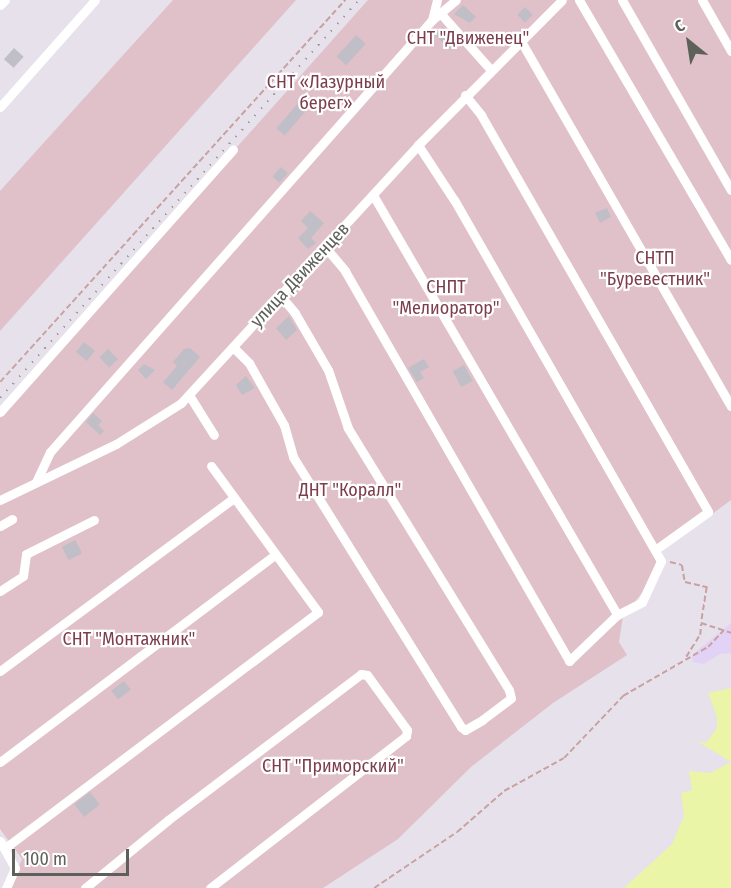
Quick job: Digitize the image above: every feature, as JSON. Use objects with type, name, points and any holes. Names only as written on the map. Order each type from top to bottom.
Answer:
[{"type":"street","points":[[0,5],[5,0]]},
{"type":"street","points":[[0,107],[95,0]]},
{"type":"street","points":[[432,20],[438,0]]},
{"type":"street","points":[[36,482],[50,452],[432,20],[456,0]]},
{"type":"street","name":"улица Движенцев","points":[[0,500],[116,444],[170,412],[189,395],[326,248],[465,95],[522,43],[562,0]]},
{"type":"street","points":[[579,0],[731,260]]},
{"type":"street","points":[[622,0],[731,190]]},
{"type":"street","points":[[702,0],[731,51]]},
{"type":"street","points":[[441,14],[491,70]]},
{"type":"street","points":[[522,43],[731,406]]},
{"type":"street","points":[[465,95],[481,115],[708,512],[655,550]]},
{"type":"street","points":[[326,248],[345,271],[569,661],[617,615],[642,602],[661,561],[449,191],[418,145]]},
{"type":"street","points":[[0,412],[233,150]]},
{"type":"street","points":[[374,195],[617,615]]},
{"type":"street","points":[[233,347],[254,370],[286,429],[293,457],[461,727],[465,729],[482,720],[511,698],[510,690],[348,428],[328,370],[295,313],[280,295]]},
{"type":"street","points":[[189,395],[214,435]]},
{"type":"street","points":[[6,888],[15,868],[3,845],[318,612],[211,466]]},
{"type":"street","points":[[0,671],[234,498]]},
{"type":"street","points":[[0,526],[12,519]]},
{"type":"street","points":[[0,591],[23,576],[26,554],[94,520]]},
{"type":"street","points":[[0,762],[275,555]]},
{"type":"street","points":[[85,888],[95,885],[352,681],[368,675],[407,730],[406,736],[210,888]]},
{"type":"path","points":[[0,382],[345,0]]},
{"type":"path","points":[[661,561],[682,565],[688,584],[705,584],[700,635],[686,658]]},
{"type":"path","points":[[701,623],[731,633]]},
{"type":"path","points":[[374,888],[458,832],[504,791],[564,758],[622,696],[708,647],[724,630]]},
{"type":"green space","points":[[173,0],[296,0],[0,331],[0,191]]},
{"type":"green space","points":[[368,0],[731,0],[731,500],[662,551],[646,588],[623,616],[619,642],[627,655],[553,703],[471,767],[398,839],[323,888],[10,888],[22,859],[0,829],[0,413]]},
{"type":"sand","points":[[731,623],[731,653],[720,654],[704,664],[693,662],[692,655]]},
{"type":"shaded area","points":[[731,688],[731,762],[697,741],[706,743],[717,728],[717,717],[708,693]]},
{"type":"shaded area","points":[[731,762],[731,888],[624,888],[672,844],[684,816],[681,793],[692,790],[689,771],[710,773]]},
{"type":"building","points":[[463,5],[476,17],[470,23],[454,14]]},
{"type":"building","points":[[525,7],[533,15],[525,23],[517,15]]},
{"type":"building","points":[[443,27],[457,42],[449,50],[435,35]]},
{"type":"building","points":[[356,35],[366,44],[346,65],[337,57]]},
{"type":"building","points":[[14,48],[24,57],[14,68],[4,59]]},
{"type":"building","points":[[300,101],[308,108],[285,135],[276,128]]},
{"type":"building","points":[[281,167],[288,173],[279,183],[272,177]]},
{"type":"building","points":[[607,208],[611,217],[600,223],[595,213]]},
{"type":"building","points":[[310,211],[324,223],[311,238],[316,243],[308,249],[298,238],[308,228],[301,221]]},
{"type":"building","points":[[289,316],[297,330],[286,340],[276,328]]},
{"type":"building","points":[[84,342],[95,351],[87,361],[76,352]]},
{"type":"building","points":[[190,348],[200,357],[172,390],[163,382],[177,366],[173,362],[184,349]]},
{"type":"building","points":[[108,349],[118,359],[109,367],[100,357]]},
{"type":"building","points":[[424,359],[429,367],[420,372],[424,378],[417,382],[408,368]]},
{"type":"building","points":[[144,364],[155,370],[146,379],[138,370]]},
{"type":"building","points":[[464,365],[473,381],[461,387],[453,371]]},
{"type":"building","points":[[246,376],[255,388],[242,395],[236,385]]},
{"type":"building","points":[[93,413],[102,421],[98,425],[104,431],[100,435],[86,422]]},
{"type":"building","points":[[75,540],[82,553],[69,560],[62,547]]},
{"type":"building","points":[[124,681],[131,690],[118,700],[111,691]]},
{"type":"building","points":[[90,792],[100,805],[84,817],[74,804]]},
{"type":"railway","points":[[0,398],[359,0]]},
{"type":"park label","name":"СНТ \"Движенец\"","points":[[468,38]]},
{"type":"park label","name":"СНТ «Лазурный берег»","points":[[326,94]]},
{"type":"park label","name":"СНТП \"Буревестник\"","points":[[655,269]]},
{"type":"park label","name":"СНПТ \"Мелиоратор\"","points":[[446,298]]},
{"type":"park label","name":"ДНТ \"Коралл\"","points":[[350,490]]},
{"type":"park label","name":"СНТ \"Монтажник\"","points":[[129,639]]},
{"type":"park label","name":"СНТ \"Приморский\"","points":[[333,766]]}]
